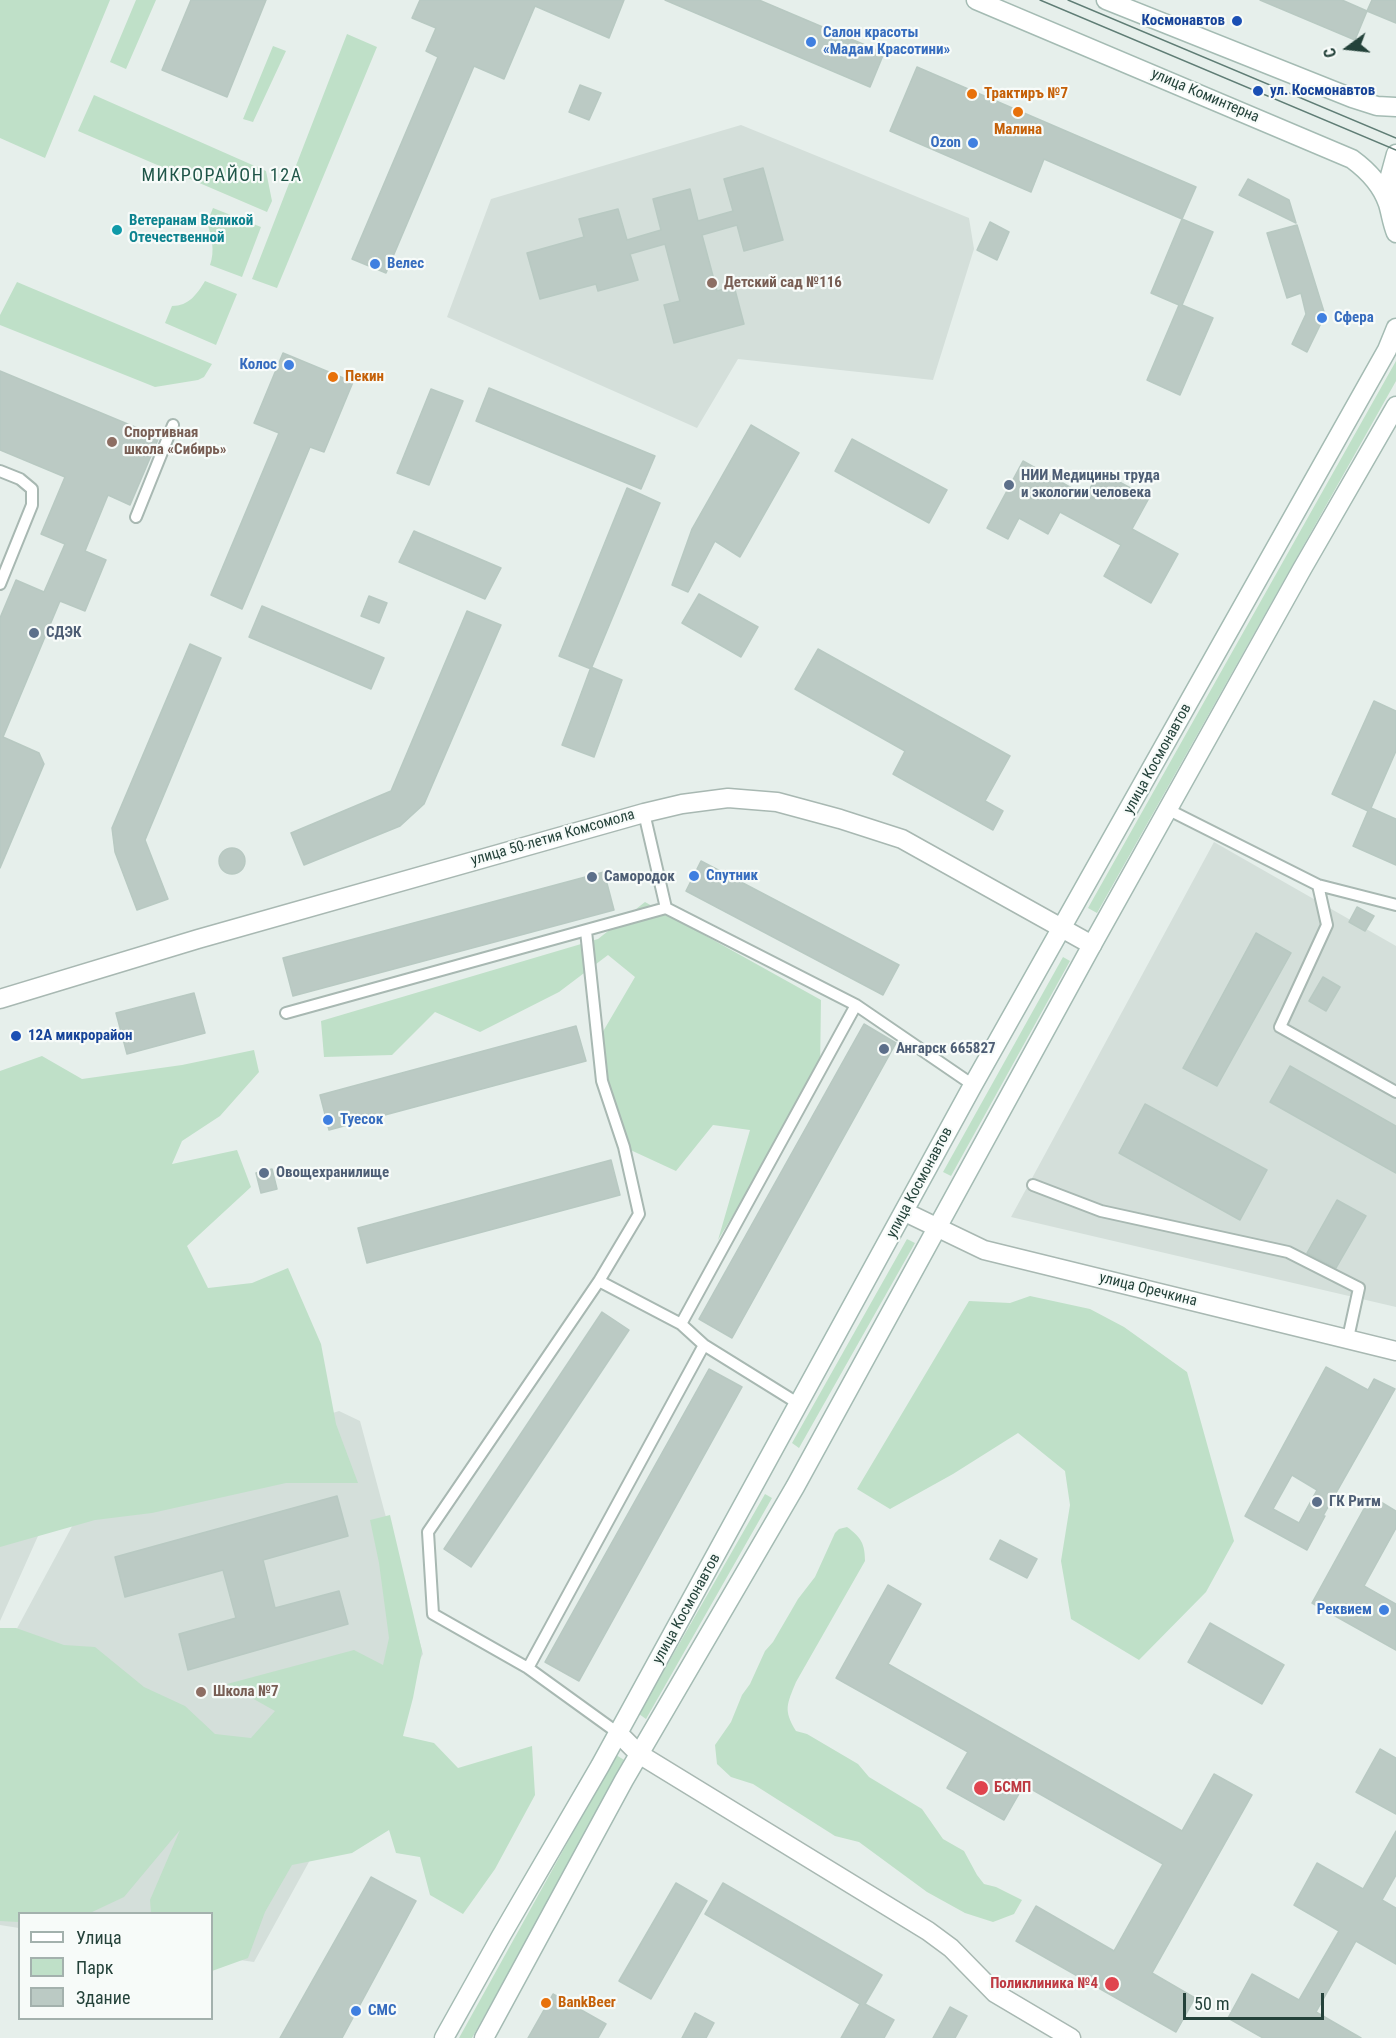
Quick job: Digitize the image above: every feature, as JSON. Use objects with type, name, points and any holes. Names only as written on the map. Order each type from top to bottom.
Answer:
[{"type":"street","name":"улица Коминтерна","points":[[976,0],[1352,159],[1363,167],[1378,185],[1388,204],[1396,232]]},
{"type":"street","points":[[1106,0],[1352,98],[1377,106],[1396,107]]},
{"type":"street","points":[[1388,204],[1388,183],[1396,154]]},
{"type":"street","name":"улица Космонавтов","points":[[444,2038],[618,1733],[973,1085],[1332,450],[1387,350],[1396,328]]},
{"type":"street","name":"улица Космонавтов","points":[[484,2038],[639,1754],[795,1487],[1167,809],[1396,406]]},
{"type":"street","name":"улица 50-летия Комсомола","points":[[0,999],[198,939],[644,813],[682,804],[728,798],[777,802],[902,840],[1092,945]]},
{"type":"street","name":"улица Оречкина","points":[[905,1212],[984,1250],[1396,1351]]},
{"type":"street","points":[[618,1733],[639,1754],[928,1930],[951,1948],[995,1993],[1071,2038]]},
{"type":"lane","points":[[136,517],[173,425]]},
{"type":"lane","points":[[0,471],[20,479],[32,489],[32,505],[0,584]]},
{"type":"lane","points":[[1167,809],[1318,885],[1396,905]]},
{"type":"lane","points":[[644,813],[666,908]]},
{"type":"lane","points":[[1318,885],[1328,925],[1280,1027],[1396,1092]]},
{"type":"lane","points":[[286,1013],[666,908],[856,1005],[973,1085]]},
{"type":"lane","points":[[586,931],[602,1081],[624,1147],[639,1214],[599,1281],[428,1532],[433,1614],[528,1668],[618,1733]]},
{"type":"lane","points":[[681,1324],[856,1005]]},
{"type":"lane","points":[[1033,1185],[1101,1211],[1288,1252],[1359,1288],[1348,1338]]},
{"type":"lane","points":[[599,1281],[681,1324],[704,1345],[799,1404]]},
{"type":"lane","points":[[528,1668],[704,1345]]},
{"type":"shaded area","name":"Детский сад №116","points":[[741,125],[969,218],[974,249],[933,380],[738,359],[697,428],[447,317],[491,199]]},
{"type":"shaded area","points":[[1214,842],[1396,946],[1396,1307],[1011,1217]]},
{"type":"shaded area","name":"Школа №7","points":[[339,1411],[360,1421],[423,1654],[254,1962],[213,1956],[213,1912],[18,1912],[18,1928],[0,1925],[0,1660],[90,1493]]},
{"type":"shaded area","points":[[0,1501],[42,1527],[0,1621]]},
{"type":"green space","points":[[0,0],[110,0],[45,158],[0,138]]},
{"type":"green space","points":[[136,0],[156,0],[126,69],[110,62]]},
{"type":"green space","points":[[347,34],[377,47],[277,288],[252,279]]},
{"type":"green space","points":[[273,46],[286,51],[253,122],[243,119]]},
{"type":"green space","points":[[94,95],[266,171],[272,201],[267,212],[78,131]]},
{"type":"green space","points":[[213,208],[261,227],[242,277],[210,265],[212,244],[207,223]]},
{"type":"green space","points":[[205,281],[237,294],[216,345],[165,323],[172,306],[188,302],[196,295]]},
{"type":"green space","points":[[17,282],[212,364],[204,377],[198,380],[155,387],[0,325],[0,315]]},
{"type":"green space","points":[[1396,361],[1396,381],[1097,913],[1088,908]]},
{"type":"green space","points":[[645,902],[821,1000],[820,1072],[718,1240],[750,1130],[713,1125],[676,1171],[624,1147],[598,1040],[635,977],[608,955],[559,992],[480,1032],[435,1012],[392,1055],[324,1057],[321,1021],[598,939]]},
{"type":"green space","points":[[1063,957],[1070,961],[951,1176],[943,1172]]},
{"type":"green space","points":[[254,1050],[259,1072],[220,1116],[182,1141],[172,1164],[237,1150],[251,1187],[187,1246],[208,1288],[252,1283],[288,1268],[321,1344],[336,1424],[358,1483],[286,1483],[152,1513],[95,1520],[0,1547],[0,1071],[42,1056],[82,1079],[182,1065]]},
{"type":"green space","points":[[907,1239],[915,1243],[799,1448],[792,1443]]},
{"type":"green space","points":[[1030,1296],[1090,1309],[1124,1327],[1187,1372],[1234,1541],[1206,1592],[1139,1660],[1071,1619],[1061,1561],[1070,1505],[1065,1471],[1018,1433],[953,1474],[890,1509],[857,1489],[969,1301],[1010,1303]]},
{"type":"green space","points":[[765,1494],[772,1498],[646,1719],[639,1714]]},
{"type":"green space","points":[[390,1515],[422,1651],[403,1736],[434,1743],[458,1768],[532,1746],[535,1795],[495,1869],[463,1914],[430,1895],[420,1857],[396,1853],[389,1830],[352,1853],[292,1865],[265,1912],[248,1958],[213,1971],[213,1912],[151,1912],[150,1900],[180,1830],[124,1897],[92,1912],[18,1912],[18,1922],[0,1921],[0,1628],[16,1628],[64,1645],[95,1647],[144,1687],[185,1706],[215,1734],[251,1738],[275,1711],[227,1684],[354,1650],[383,1665],[389,1638],[379,1563],[370,1520]]},
{"type":"green space","points":[[847,1527],[861,1541],[865,1561],[796,1682],[790,1696],[789,1718],[796,1731],[807,1734],[858,1764],[869,1777],[922,1809],[943,1839],[964,1851],[984,1884],[996,1887],[1022,1900],[1014,1914],[993,1922],[965,1913],[927,1892],[859,1842],[835,1836],[753,1784],[731,1777],[717,1764],[715,1745],[731,1722],[765,1651],[815,1577],[835,1533]]},
{"type":"green space","points":[[616,1755],[626,1761],[472,2038],[459,2038]]},
{"type":"building","points":[[191,0],[266,0],[227,97],[162,70]]},
{"type":"building","points":[[420,0],[624,0],[609,38],[535,6],[504,79],[474,66],[386,273],[352,259],[438,57],[426,51],[436,28],[412,18]]},
{"type":"building","name":"Салон красоты «Мадам Красотини»","points":[[665,0],[759,0],[884,53],[870,87]]},
{"type":"building","points":[[1260,0],[1342,0],[1367,11],[1355,40]]},
{"type":"building","points":[[1372,0],[1396,0],[1396,23],[1367,11]]},
{"type":"building","points":[[917,67],[1196,187],[1182,219],[1044,159],[1031,192],[890,131]]},
{"type":"building","points":[[580,85],[601,93],[589,120],[569,112]]},
{"type":"building","points":[[763,168],[783,240],[744,251],[737,225],[702,235],[717,291],[734,286],[744,324],[674,343],[664,305],[680,301],[665,244],[630,254],[638,280],[598,291],[596,284],[540,299],[527,253],[584,237],[579,219],[618,209],[627,240],[661,230],[653,199],[690,189],[698,221],[733,211],[724,179]]},
{"type":"building","points":[[1248,179],[1289,200],[1296,223],[1239,195]]},
{"type":"building","points":[[1182,219],[1213,232],[1182,305],[1213,318],[1180,395],[1147,380],[1179,305],[1151,293]]},
{"type":"building","points":[[990,222],[1009,232],[997,260],[977,250]]},
{"type":"building","points":[[1297,225],[1325,315],[1307,352],[1292,344],[1306,314],[1301,293],[1287,298],[1267,233]]},
{"type":"building","points":[[283,353],[353,382],[324,452],[310,447],[242,609],[211,595],[279,433],[254,423]]},
{"type":"building","points":[[0,371],[159,437],[130,505],[108,495],[85,551],[106,560],[85,611],[60,601],[3,737],[39,753],[44,764],[0,868],[0,618],[16,580],[44,592],[65,544],[41,534],[65,477],[0,450]]},
{"type":"building","points":[[489,388],[655,456],[641,489],[476,421]]},
{"type":"building","points":[[431,389],[463,401],[429,485],[397,473]]},
{"type":"building","points":[[751,425],[799,453],[740,557],[715,541],[688,592],[672,585],[692,529]]},
{"type":"building","points":[[852,439],[947,490],[929,523],[835,471]]},
{"type":"building","points":[[1023,461],[1086,496],[1099,471],[1149,498],[1132,529],[1178,554],[1151,603],[1104,576],[1121,545],[1060,512],[1048,534],[1019,518],[1008,539],[987,528]]},
{"type":"building","points":[[627,488],[660,503],[591,669],[559,656]]},
{"type":"building","points":[[414,531],[501,568],[485,599],[399,562]]},
{"type":"building","points":[[699,594],[758,627],[741,657],[682,623]]},
{"type":"building","points":[[369,596],[387,603],[379,623],[361,616]]},
{"type":"building","points":[[262,606],[384,658],[371,689],[249,637]]},
{"type":"building","points":[[467,611],[501,625],[424,804],[400,826],[304,865],[291,833],[391,791]]},
{"type":"building","points":[[190,644],[221,658],[145,840],[168,899],[137,910],[115,852],[112,828]]},
{"type":"building","points":[[818,649],[1010,756],[985,801],[1003,811],[993,830],[893,774],[905,751],[795,689]]},
{"type":"building","points":[[591,667],[622,680],[594,757],[562,745]]},
{"type":"building","points":[[1374,701],[1396,711],[1396,751],[1371,808],[1396,819],[1396,865],[1353,846],[1368,811],[1332,794]]},
{"type":"building","points":[[232,848],[241,852],[245,861],[241,870],[232,874],[223,870],[219,861],[223,852]]},
{"type":"building","points":[[701,861],[899,965],[883,995],[686,891]]},
{"type":"building","points":[[604,872],[614,910],[293,996],[283,958]]},
{"type":"building","points":[[1357,907],[1374,916],[1365,931],[1349,922]]},
{"type":"building","points":[[1256,933],[1291,953],[1217,1086],[1183,1068]]},
{"type":"building","points":[[1323,977],[1340,987],[1326,1011],[1309,1001]]},
{"type":"building","points":[[194,993],[205,1033],[127,1054],[116,1013]]},
{"type":"building","points":[[864,1024],[896,1043],[732,1338],[699,1319]]},
{"type":"building","points":[[576,1026],[586,1061],[329,1130],[320,1095]]},
{"type":"building","points":[[1290,1066],[1396,1126],[1396,1173],[1270,1102]]},
{"type":"building","points":[[1145,1104],[1267,1170],[1240,1220],[1119,1153]]},
{"type":"building","points":[[611,1160],[620,1195],[367,1263],[358,1228]]},
{"type":"building","points":[[272,1169],[277,1189],[261,1193],[256,1173]]},
{"type":"building","points":[[1337,1200],[1366,1216],[1336,1268],[1307,1253]]},
{"type":"building","points":[[602,1312],[629,1330],[471,1567],[444,1549]]},
{"type":"building","points":[[1326,1367],[1368,1390],[1374,1379],[1395,1389],[1323,1516],[1325,1516],[1307,1550],[1245,1516]],"holes":[[[1292,1475],[1317,1490],[1299,1523],[1273,1509]]]},
{"type":"building","points":[[709,1369],[742,1387],[579,1681],[545,1662]]},
{"type":"building","points":[[337,1496],[348,1536],[263,1560],[275,1608],[339,1591],[348,1624],[188,1670],[179,1634],[236,1618],[223,1570],[125,1597],[115,1557]]},
{"type":"building","points":[[1371,1496],[1396,1511],[1396,1528],[1364,1586],[1396,1604],[1396,1650],[1312,1603]]},
{"type":"building","points":[[1000,1540],[1037,1559],[1027,1578],[990,1559]]},
{"type":"building","points":[[888,1585],[921,1604],[888,1664],[1182,1831],[1214,1774],[1252,1795],[1152,1973],[1195,1998],[1176,2032],[1016,1941],[1036,1906],[1114,1951],[1163,1864],[1024,1785],[1004,1820],[947,1788],[968,1752],[836,1678]]},
{"type":"building","points":[[1210,1623],[1284,1665],[1262,1704],[1188,1662]]},
{"type":"building","points":[[1380,1749],[1396,1758],[1396,1814],[1356,1792]]},
{"type":"building","points":[[1396,1831],[1396,1875],[1382,1900],[1396,1908],[1396,1964],[1356,1941],[1316,2012],[1361,2038],[1263,2038],[1228,2018],[1252,1974],[1299,2000],[1339,1931],[1294,1905],[1317,1863],[1363,1889]]},
{"type":"building","points":[[371,1877],[416,1901],[342,2038],[280,2038]]},
{"type":"building","points":[[676,1883],[707,1901],[651,1999],[619,1981]]},
{"type":"building","points":[[723,1883],[882,1975],[865,2004],[894,2020],[884,2038],[841,2038],[860,2004],[705,1914]]},
{"type":"building","points":[[553,1994],[606,2024],[598,2038],[528,2038]]},
{"type":"building","points":[[950,2007],[967,2016],[955,2038],[933,2038]]},
{"type":"building","points":[[695,2013],[714,2023],[706,2038],[682,2038]]},
{"type":"tram line","points":[[1040,0],[1396,150]]},
{"type":"tram line","points":[[1068,0],[1396,138]]},
{"type":"place","name":"Космонавтов","points":[[1237,21]]},
{"type":"place","name":"Салон красоты «Мадам Красотини»","points":[[811,42]]},
{"type":"place","name":"ул. Космонавтов","points":[[1258,91]]},
{"type":"place","name":"Трактиръ №7","points":[[972,94]]},
{"type":"place","name":"Малина","points":[[1018,112]]},
{"type":"place","name":"Ozon","points":[[973,143]]},
{"type":"place","name":"Ветеранам Великой Отечественной","points":[[117,230]]},
{"type":"place","name":"Велес","points":[[375,264]]},
{"type":"place","name":"Детский сад №116","points":[[712,283]]},
{"type":"place","name":"Сфера","points":[[1322,318]]},
{"type":"place","name":"Колос","points":[[289,365]]},
{"type":"place","name":"Пекин","points":[[333,377]]},
{"type":"place","name":"Спортивная школа «Сибирь»","points":[[112,442]]},
{"type":"place","name":"НИИ Медицины труда и экологии человека","points":[[1009,485]]},
{"type":"place","name":"СДЭК","points":[[34,633]]},
{"type":"place","name":"Спутник","points":[[694,876]]},
{"type":"place","name":"Самородок","points":[[592,877]]},
{"type":"place","name":"12А микрорайон","points":[[16,1036]]},
{"type":"place","name":"Ангарск 665827","points":[[884,1049]]},
{"type":"place","name":"Туесок","points":[[328,1120]]},
{"type":"place","name":"Овощехранилище","points":[[264,1173]]},
{"type":"place","name":"ГК Ритм","points":[[1317,1502]]},
{"type":"place","name":"Реквием","points":[[1384,1610]]},
{"type":"place","name":"Школа №7","points":[[201,1692]]},
{"type":"place","name":"БСМП","points":[[981,1788]]},
{"type":"place","name":"Поликлиника №4","points":[[1112,1984]]},
{"type":"place","name":"BankBeer","points":[[546,2003]]},
{"type":"place","name":"СМС","points":[[356,2011]]},
{"type":"district","name":"МИКРОРАЙОН 12А","points":[[222,176]]}]
